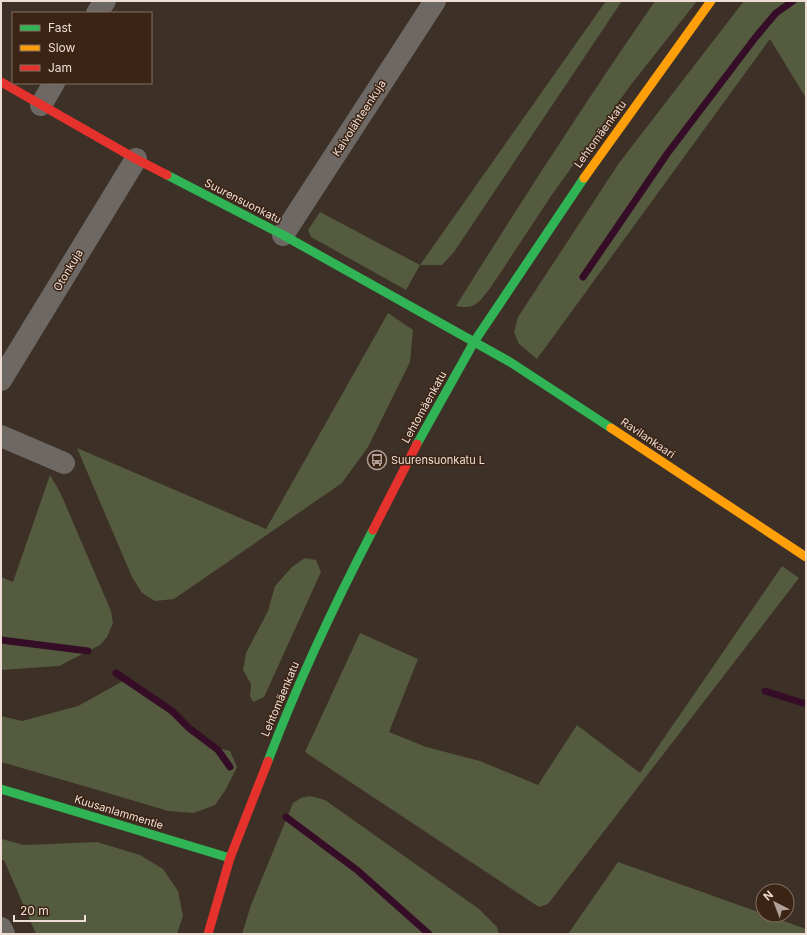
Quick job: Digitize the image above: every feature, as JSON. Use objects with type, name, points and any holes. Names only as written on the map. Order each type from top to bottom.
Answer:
[{"type":"street","points":[[98,12],[105,1]]},
{"type":"street","name":"Kaivolähteenkuja","points":[[283,235],[435,1]]},
{"type":"street","name":"Lehtomäenkatu","points":[[208,934],[230,858],[286,713],[346,580],[401,474],[474,342],[574,192],[711,1]]},
{"type":"street","name":"Suurensuonkatu","points":[[1,82],[136,159],[283,235],[474,342]]},
{"type":"street","points":[[41,105],[53,84]]},
{"type":"street","name":"Otonkuja","points":[[1,380],[136,159]]},
{"type":"street","name":"Ravilankaari","points":[[474,342],[510,362],[554,390],[806,557]]},
{"type":"street","points":[[1,436],[64,463]]},
{"type":"street","name":"Kuusanlammentie","points":[[1,790],[230,858]]},
{"type":"street","points":[[1,928],[4,934]]},
{"type":"green space","points":[[606,1],[622,1],[454,252],[442,265],[420,265]]},
{"type":"green space","points":[[655,1],[697,1],[630,86],[551,196],[491,287],[480,301],[473,306],[456,306],[554,152]]},
{"type":"green space","points":[[744,1],[806,1],[806,98],[770,39],[537,359],[519,344],[514,332],[518,317],[619,163]]},
{"type":"green space","points":[[320,212],[420,265],[406,290],[311,237],[308,230]]},
{"type":"green space","points":[[388,313],[413,330],[410,362],[368,447],[342,483],[174,599],[155,601],[142,593],[132,577],[77,448],[266,529]]},
{"type":"green space","points":[[50,475],[60,492],[111,611],[113,623],[107,637],[100,645],[59,666],[1,670],[1,577],[13,582]]},
{"type":"green space","points":[[305,558],[316,560],[321,572],[264,697],[253,702],[250,696],[251,684],[243,670],[246,653],[268,611],[275,586],[292,567]]},
{"type":"green space","points":[[782,566],[799,578],[548,904],[539,907],[305,752],[360,633],[418,659],[389,732],[426,747],[480,761],[538,785],[577,725],[640,773]]},
{"type":"green space","points":[[123,681],[135,683],[146,690],[191,734],[214,747],[230,751],[237,767],[226,789],[215,805],[194,813],[168,811],[1,762],[1,716],[22,721],[78,706]]},
{"type":"green space","points":[[310,796],[325,800],[479,909],[497,927],[499,934],[242,934],[251,905],[293,803],[301,798]]},
{"type":"green space","points":[[2,839],[24,845],[97,842],[140,855],[163,869],[178,891],[183,916],[177,934],[36,934],[4,860],[1,860]]},
{"type":"green space","points":[[618,862],[755,911],[755,923],[789,923],[806,929],[806,934],[568,934]]},
{"type":"waterway","points":[[583,277],[667,154],[755,38],[776,13],[793,1]]},
{"type":"waterway","points":[[1,640],[88,651]]},
{"type":"waterway","points":[[116,673],[172,711],[189,728],[218,750],[230,767]]},
{"type":"waterway","points":[[765,691],[806,704]]},
{"type":"waterway","points":[[286,817],[357,870],[429,934]]},
{"type":"traffic: fast","points":[[167,175],[283,235],[510,362],[611,428]]},
{"type":"traffic: fast","points":[[417,444],[474,342],[584,178]]},
{"type":"traffic: fast","points":[[268,761],[317,644],[373,530]]},
{"type":"traffic: fast","points":[[1,789],[230,858]]},
{"type":"traffic: slow","points":[[584,178],[711,1]]},
{"type":"traffic: slow","points":[[611,428],[806,557]]},
{"type":"traffic: jam","points":[[1,82],[167,175]]},
{"type":"traffic: jam","points":[[373,530],[417,444]]},
{"type":"traffic: jam","points":[[208,934],[230,858],[268,761]]},
{"type":"place","name":"Suurensuonkatu L","points":[[377,460]]}]
